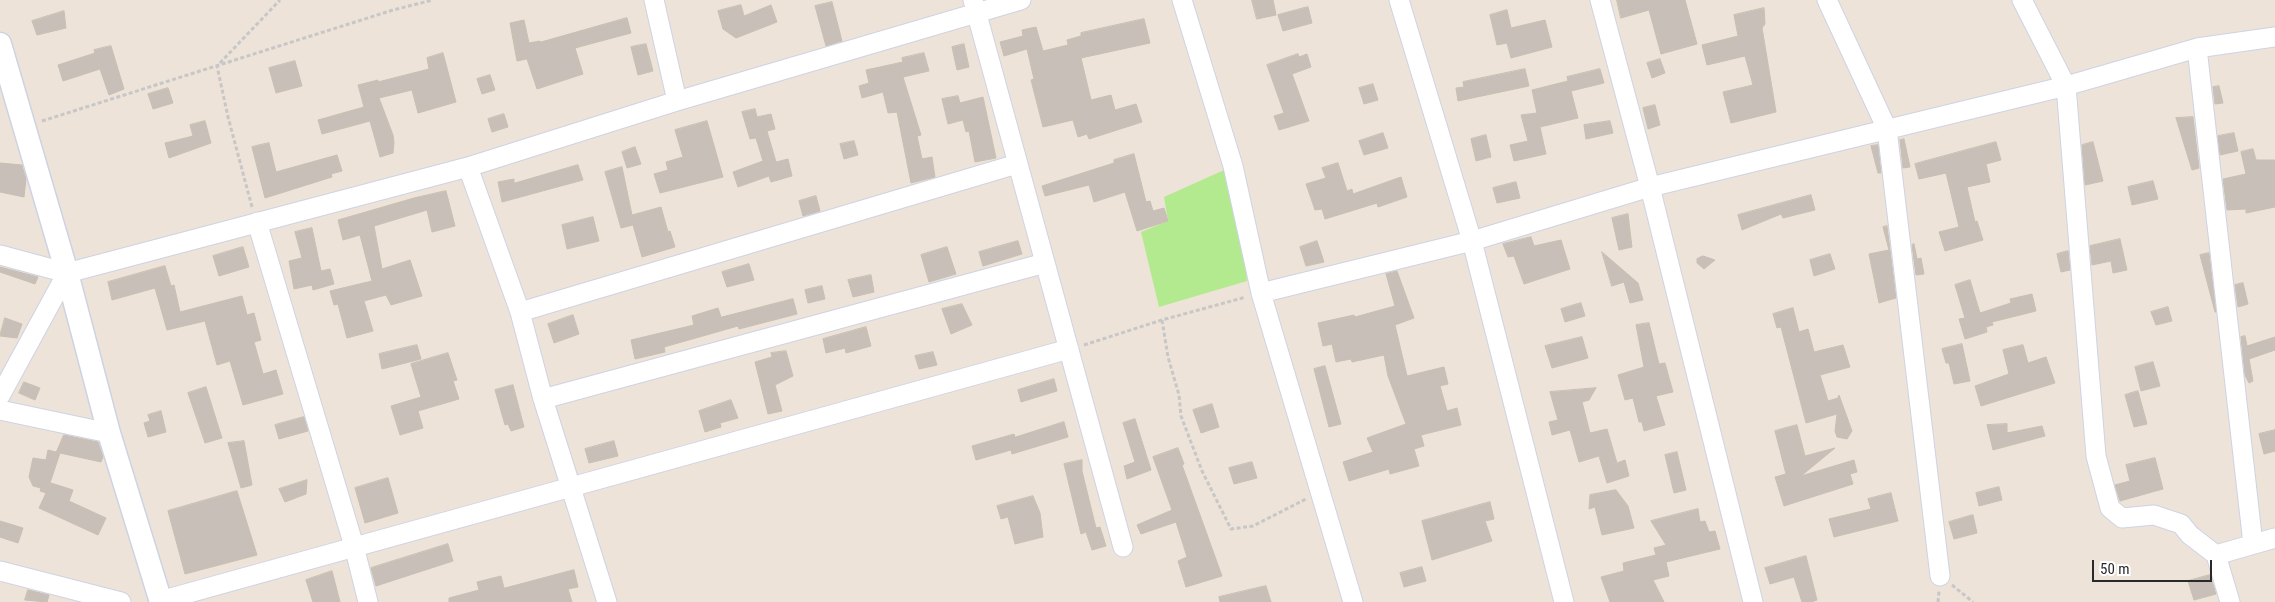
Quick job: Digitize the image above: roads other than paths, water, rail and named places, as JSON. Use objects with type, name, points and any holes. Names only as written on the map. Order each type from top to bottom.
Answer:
[{"type":"street","points":[[654,0],[676,101]]},
{"type":"street","points":[[0,255],[67,273],[468,167],[974,7],[1021,0]]},
{"type":"street","points":[[1182,0],[1233,166],[1261,293],[1353,602]]},
{"type":"street","points":[[1399,0],[1472,241],[1564,602]]},
{"type":"street","points":[[1600,0],[1650,187],[1753,602]]},
{"type":"street","points":[[1827,0],[1887,129],[1940,576]]},
{"type":"street","points":[[2022,0],[2066,86],[2096,456],[2110,508],[2122,518],[2154,515],[2182,524],[2190,535],[2216,554],[2230,602]]},
{"type":"street","points":[[974,7],[1123,547]]},
{"type":"street","points":[[1261,293],[1472,241],[1650,187],[2066,86],[2197,48],[2275,37]]},
{"type":"street","points":[[0,44],[6,87],[23,128],[67,273],[109,433],[161,601],[1069,349]]},
{"type":"street","points":[[2197,48],[2253,544]]},
{"type":"street","points":[[520,312],[1017,164]]},
{"type":"street","points":[[468,167],[520,312],[543,399],[607,602]]},
{"type":"street","points":[[257,222],[354,546],[368,602]]},
{"type":"street","points":[[543,399],[1044,263]]},
{"type":"street","points":[[0,396],[67,273]]},
{"type":"street","points":[[0,410],[109,433]]},
{"type":"street","points":[[2216,554],[2275,538]]},
{"type":"street","points":[[0,571],[121,602]]}]
